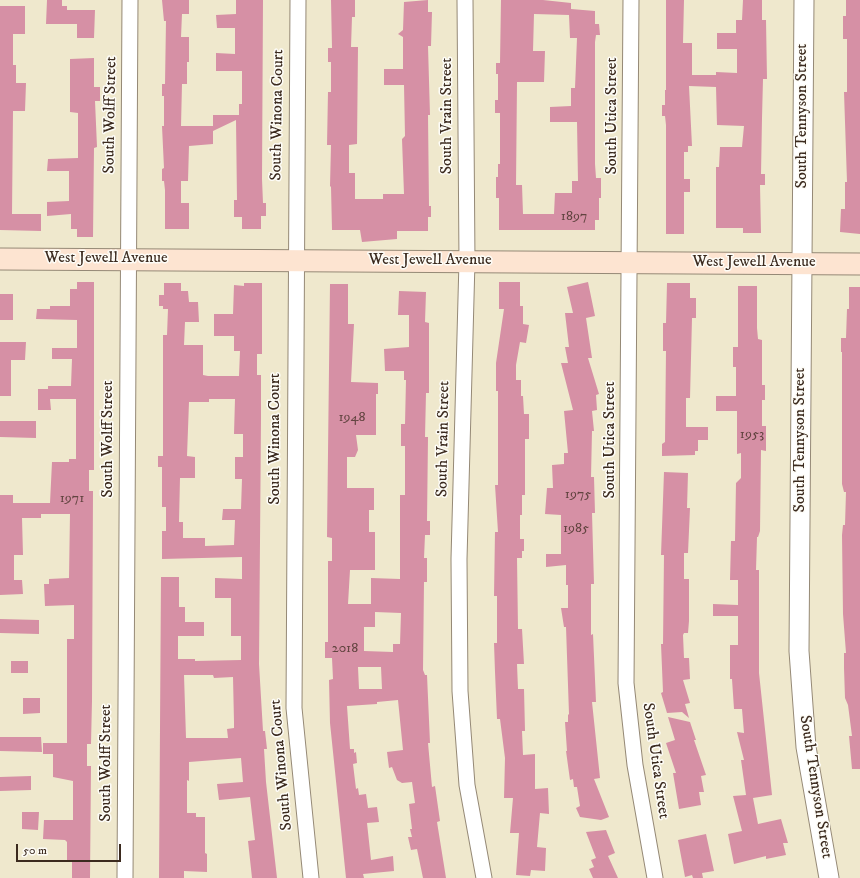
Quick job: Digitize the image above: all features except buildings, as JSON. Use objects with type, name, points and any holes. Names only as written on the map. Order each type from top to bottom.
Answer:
[{"type":"main road","name":"West Jewell Avenue","points":[[0,259],[860,264]]},
{"type":"street","name":"South Wolff Street","points":[[125,878],[127,260],[130,0]]},
{"type":"street","name":"South Winona Court","points":[[298,0],[295,261],[294,708],[311,878]]},
{"type":"street","name":"South Vrain Street","points":[[465,0],[467,261],[459,559],[460,691],[467,785],[484,878]]},
{"type":"street","name":"South Utica Street","points":[[631,0],[626,683],[635,765],[655,878]]},
{"type":"street","name":"South Tennyson Street","points":[[804,0],[799,651],[806,747],[829,878]]}]
